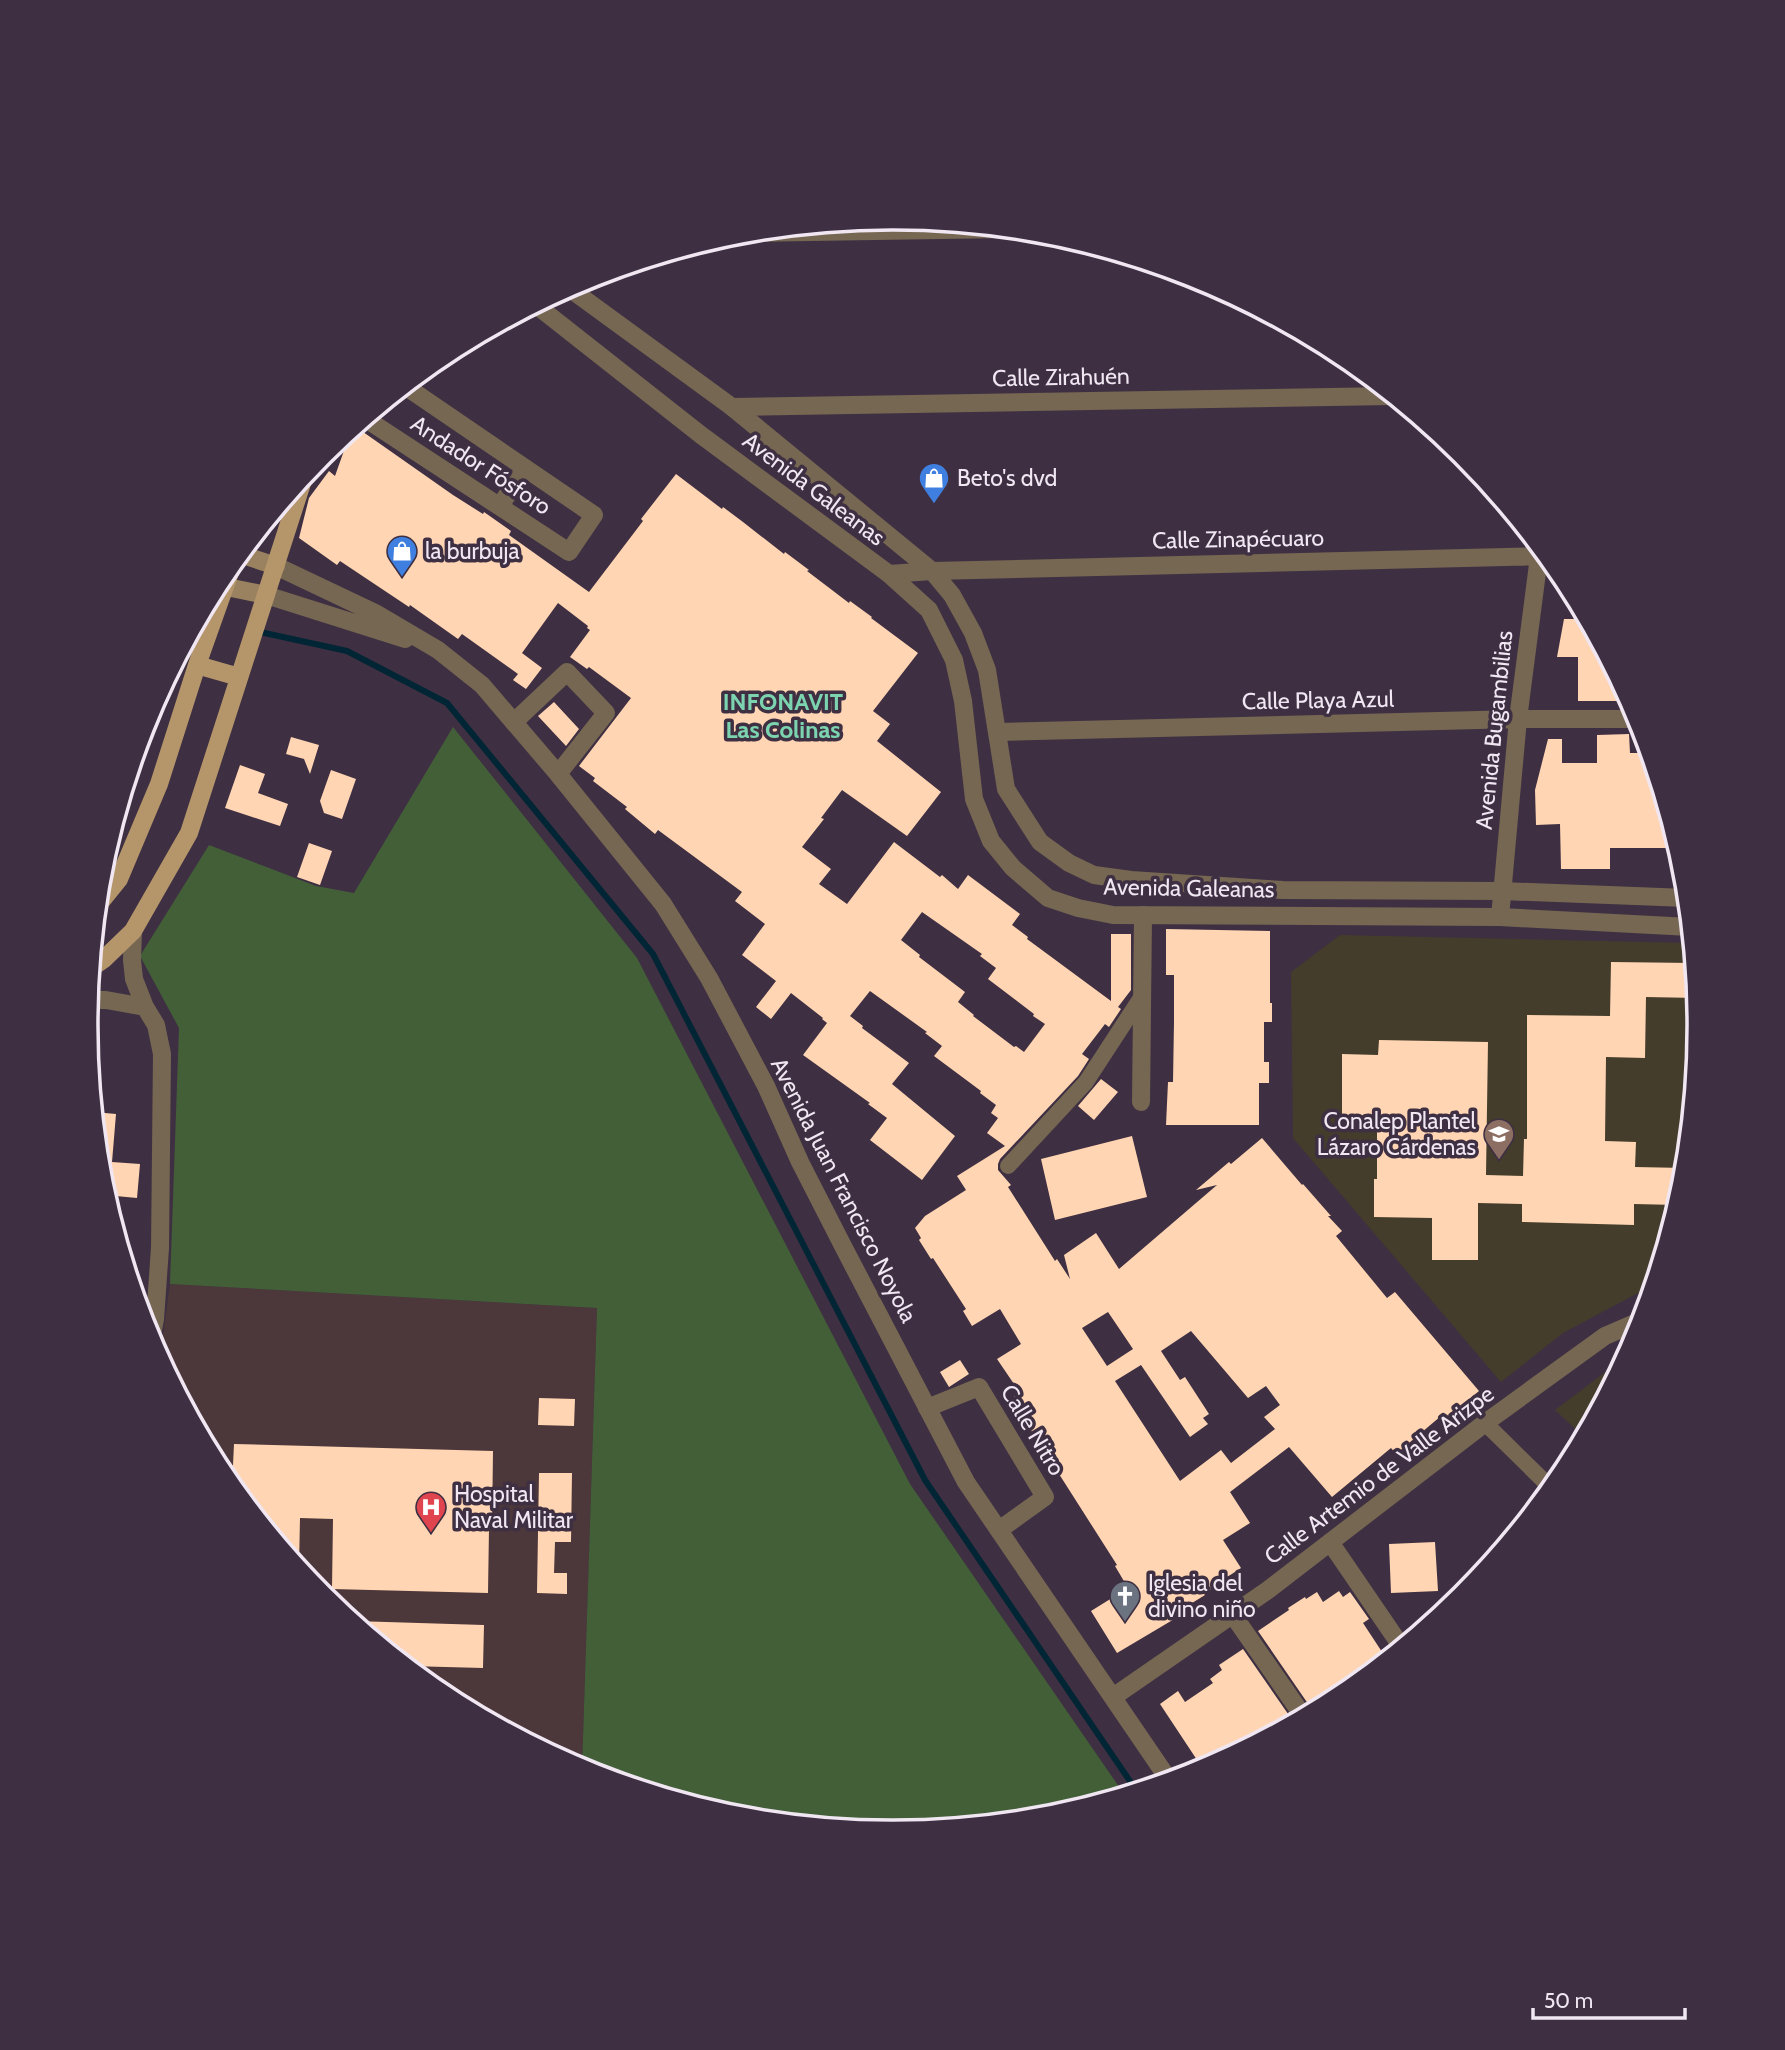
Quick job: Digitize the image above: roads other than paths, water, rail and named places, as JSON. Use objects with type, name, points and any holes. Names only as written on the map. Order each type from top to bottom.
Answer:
[{"type":"main road","points":[[101,961],[133,931],[189,833],[297,499]]},
{"type":"main road","points":[[250,557],[276,566]]},
{"type":"main road","points":[[230,588],[266,595]]},
{"type":"main road","points":[[110,890],[119,879],[159,784],[211,617]]},
{"type":"main road","points":[[197,665],[239,677]]},
{"type":"street","points":[[861,231],[906,231]]},
{"type":"street","name":"Avenida Galeanas","points":[[579,295],[732,407],[932,571],[952,595],[973,633],[987,670],[1006,789],[1040,842],[1069,863],[1094,874],[1131,880],[1283,890],[1502,891],[1676,898]]},
{"type":"street","name":"Avenida Galeanas","points":[[543,311],[701,435],[888,574],[929,610],[954,660],[963,701],[974,799],[991,841],[1013,869],[1048,898],[1113,915],[1500,917],[1681,927]]},
{"type":"street","name":"Andador Fósforo","points":[[375,423],[569,552],[594,516],[413,392]]},
{"type":"street","name":"Calle Zirahuén","points":[[732,407],[1377,396]]},
{"type":"street","points":[[500,506],[525,468]]},
{"type":"street","name":"Calle Zinapécuaro","points":[[888,574],[1532,553]]},
{"type":"street","points":[[276,566],[377,614],[438,650]]},
{"type":"street","name":"Avenida Bugambilias","points":[[1500,917],[1518,719],[1540,566]]},
{"type":"street","points":[[266,595],[438,650]]},
{"type":"street","name":"Avenida Juan Francisco Noyola","points":[[438,650],[482,685],[663,904],[709,978],[766,1086],[813,1187],[966,1482],[1163,1771]]},
{"type":"street","points":[[514,722],[567,672],[606,713],[558,774]]},
{"type":"street","name":"Calle Playa Azul","points":[[998,732],[1518,719],[1626,719]]},
{"type":"street","points":[[1283,890],[1283,915]]},
{"type":"street","points":[[1141,1102],[1143,915]]},
{"type":"street","points":[[133,931],[134,979],[145,1007],[156,1025],[162,1054],[160,1248],[155,1320]]},
{"type":"street","points":[[1008,1166],[1086,1082],[1142,996]]},
{"type":"street","points":[[99,1001],[145,1007]]},
{"type":"street","name":"Calle Artemio de Valle Arizpe","points":[[1113,1697],[1233,1615],[1485,1423],[1605,1336],[1628,1326]]},
{"type":"street","name":"Calle Nitro","points":[[928,1408],[979,1387],[1045,1497],[999,1530]]},
{"type":"street","points":[[1485,1423],[1543,1480]]},
{"type":"street","points":[[1330,1542],[1396,1639]]},
{"type":"street","points":[[1233,1615],[1298,1708]]},
{"type":"waterway","points":[[260,632],[347,651],[447,703],[653,954],[925,1480],[1131,1782]]},
{"type":"place","name":"Beto's dvd","points":[[934,505]]},
{"type":"place","name":"la burbuja","points":[[402,578]]},
{"type":"place","name":"Conalep Plantel Lázaro Cárdenas","points":[[1499,1161]]},
{"type":"place","name":"Hospital Naval Militar","points":[[431,1534]]},
{"type":"place","name":"Iglesia del divino niño","points":[[1125,1623]]},
{"type":"district","name":"INFONAVIT Las Colinas","points":[[783,716]]}]
